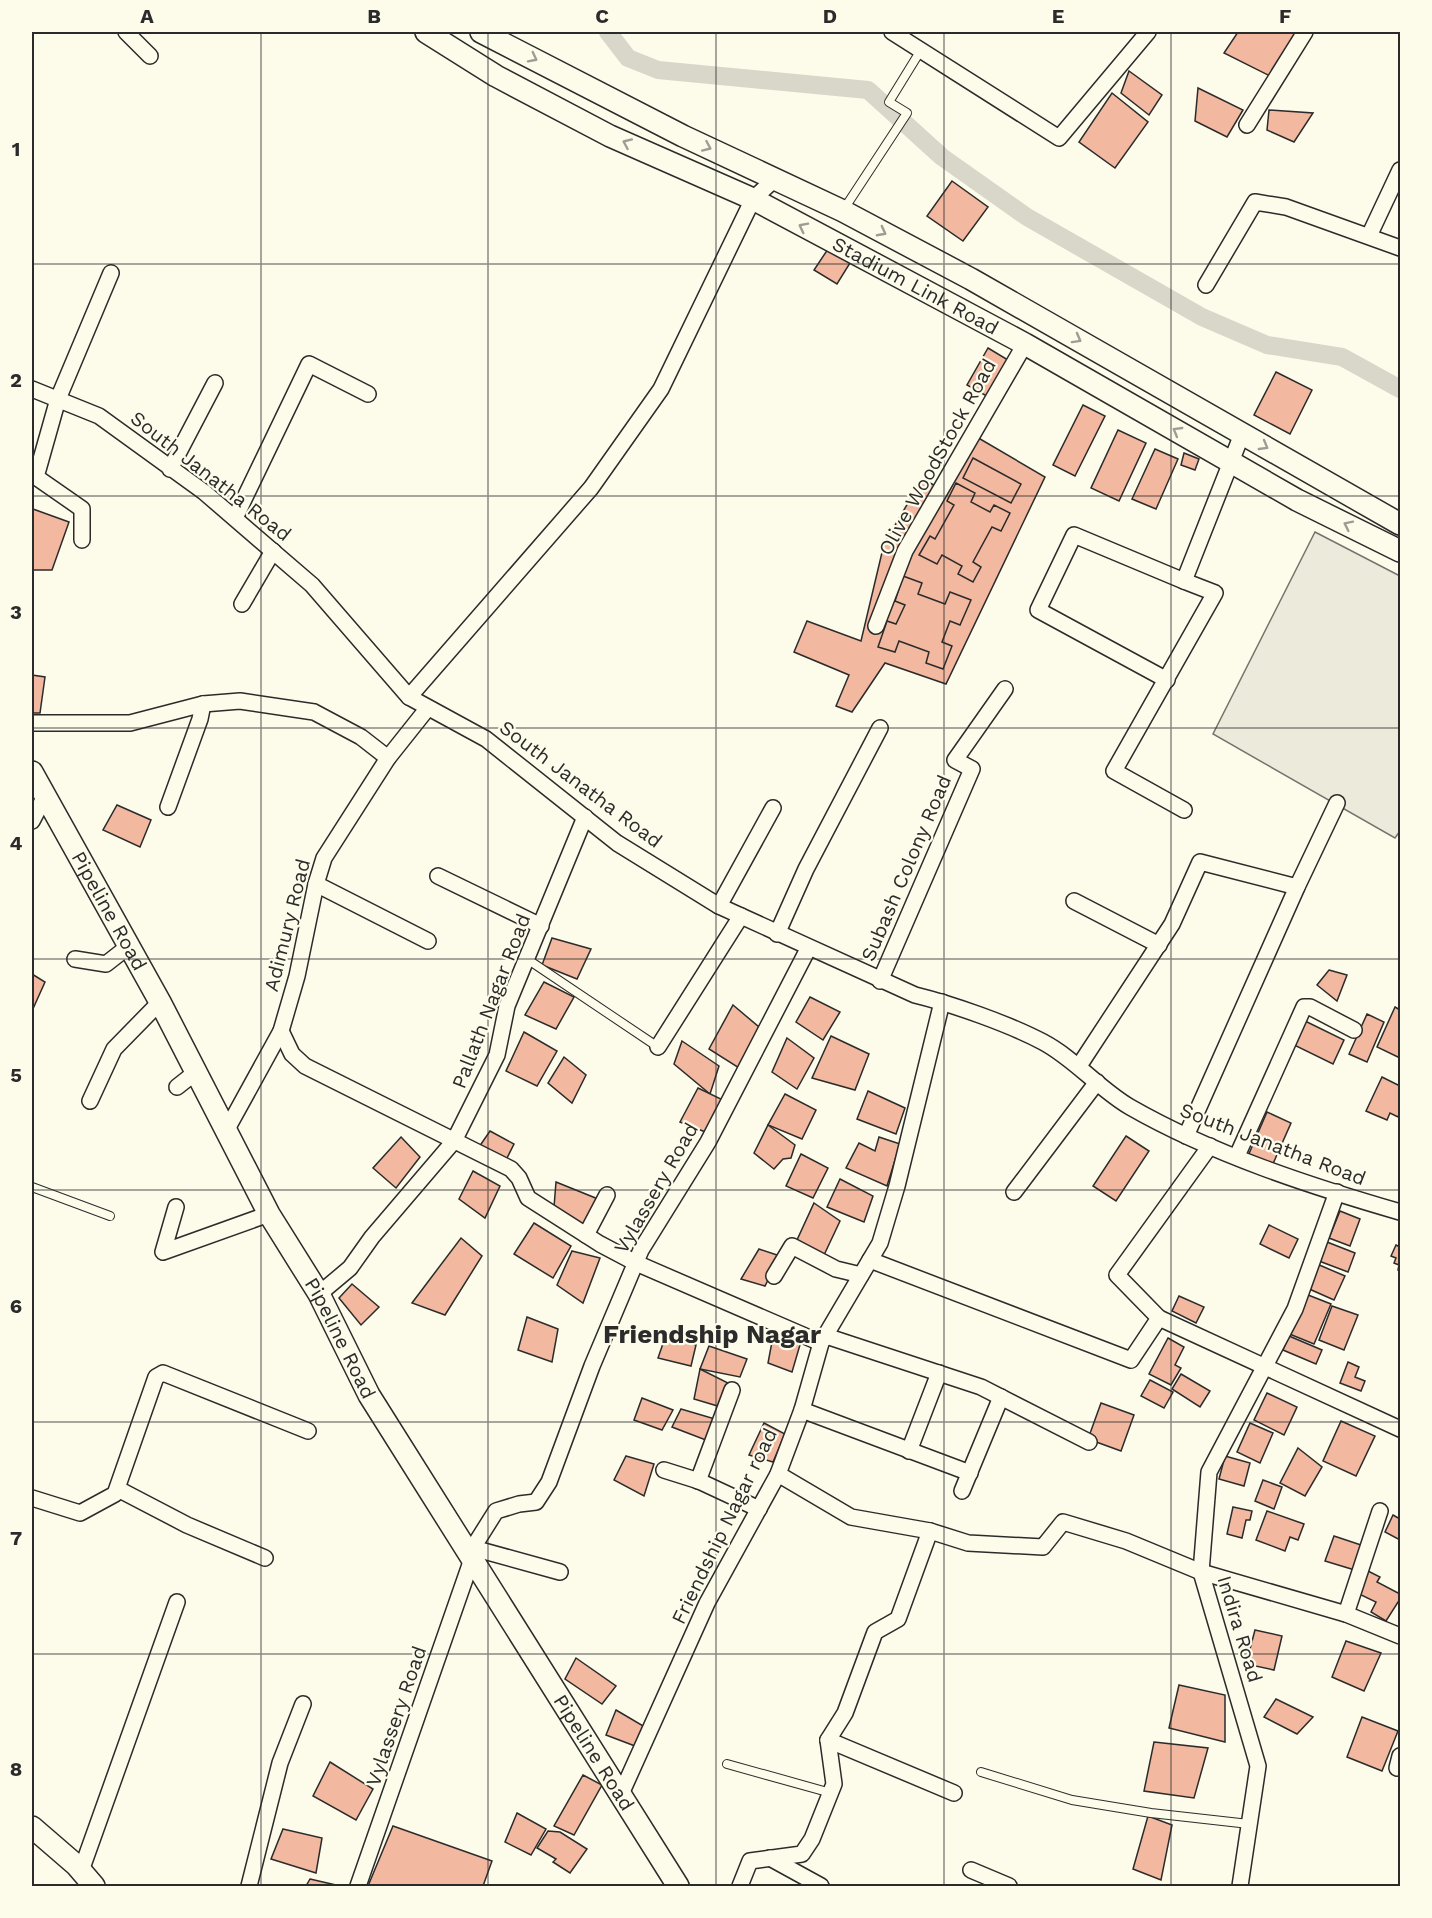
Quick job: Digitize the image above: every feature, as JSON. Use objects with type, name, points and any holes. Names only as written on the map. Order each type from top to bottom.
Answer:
[{"type":"street","points":[[126,32],[150,56]]},
{"type":"street","name":"Stadium Link Road","points":[[426,32],[496,76],[610,136],[753,199],[1025,344],[1297,500],[1401,551]]},
{"type":"street","name":"Stadium Link Road","points":[[481,32],[683,136],[776,178],[847,205],[1401,524]]},
{"type":"street","points":[[892,32],[1059,138],[1148,32]]},
{"type":"street","points":[[1247,125],[1305,32]]},
{"type":"street","points":[[1369,236],[1401,170]]},
{"type":"street","points":[[409,697],[591,488],[661,389],[753,199],[776,178]]},
{"type":"street","points":[[1206,285],[1255,202],[1286,207],[1401,248]]},
{"type":"street","points":[[82,540],[82,509],[36,477],[58,399],[111,273]]},
{"type":"street","points":[[1025,344],[1040,318]]},
{"type":"street","name":"Olive WoodStock Road","points":[[876,626],[905,551],[1025,344]]},
{"type":"street","points":[[235,518],[309,363],[368,394]]},
{"type":"street","points":[[170,469],[215,383]]},
{"type":"street","name":"South Janatha Road","points":[[32,389],[99,416],[235,518],[312,585],[409,697],[427,709],[486,739],[617,843],[719,906],[808,949],[915,996],[942,1002],[1043,1042],[1078,1066],[1128,1106],[1186,1136],[1336,1192],[1401,1212]]},
{"type":"street","points":[[1184,581],[1229,460],[1242,434]]},
{"type":"street","points":[[1167,680],[1038,610],[1074,535],[1215,592],[1167,680],[1114,771],[1184,810]]},
{"type":"street","points":[[242,604],[273,551]]},
{"type":"street","name":"Subash Colony Road","points":[[880,981],[972,769],[956,760],[1005,689]]},
{"type":"street","points":[[32,723],[130,723],[203,704],[240,701],[315,712],[361,737],[388,758]]},
{"type":"street","points":[[168,807],[200,719],[203,704]]},
{"type":"street","name":"Adimury Road","points":[[226,1131],[280,1031],[297,976],[316,884],[324,858],[388,758],[427,709]]},
{"type":"street","points":[[777,934],[806,869],[880,728]]},
{"type":"street","name":"Pipeline Road","points":[[32,772],[160,1002],[269,1214],[319,1294],[369,1395],[471,1553],[678,1887]]},
{"type":"street","points":[[32,822],[45,796]]},
{"type":"street","points":[[1186,1136],[1337,803]]},
{"type":"street","points":[[719,906],[773,808]]},
{"type":"street","name":"Pallath Nagar Road","points":[[319,1294],[350,1268],[454,1141],[497,1054],[507,1006],[585,817]]},
{"type":"street","points":[[1078,1066],[1160,945],[1200,862],[1297,887]]},
{"type":"street","points":[[438,876],[541,926]]},
{"type":"street","points":[[316,884],[428,941]]},
{"type":"street","points":[[1074,901],[1160,945]]},
{"type":"street","points":[[658,1047],[741,916]]},
{"type":"street","points":[[75,959],[106,964],[129,946]]},
{"type":"street","name":"Vylassery Road","points":[[358,1887],[471,1553],[496,1511],[536,1502],[549,1482],[592,1366],[636,1263],[708,1142],[808,949]]},
{"type":"street","points":[[90,1101],[114,1049],[160,1002]]},
{"type":"street","name":"Friendship Nagar road","points":[[621,1794],[707,1603],[778,1474],[802,1410],[824,1339],[880,1243],[897,1186],[942,1002]]},
{"type":"street","points":[[1237,1156],[1304,1008],[1310,1007],[1354,1030]]},
{"type":"street","points":[[280,1031],[292,1054],[305,1066],[511,1169],[519,1178],[528,1198],[636,1263],[824,1339],[981,1387],[1089,1442]]},
{"type":"street","points":[[177,1087],[196,1072]]},
{"type":"street","points":[[1014,1192],[1096,1082]]},
{"type":"street","points":[[1210,1146],[1117,1275],[1159,1318],[1401,1429]]},
{"type":"street","name":"Indira Road","points":[[1240,1887],[1258,1766],[1201,1572],[1209,1472],[1295,1309],[1336,1192]]},
{"type":"street","points":[[586,1235],[607,1195]]},
{"type":"street","points":[[176,1207],[163,1252],[269,1214]]},
{"type":"street","points":[[774,1276],[792,1246],[836,1269],[861,1275]]},
{"type":"street","points":[[870,1260],[1131,1360],[1159,1318]]},
{"type":"street","points":[[32,1498],[80,1513],[115,1494],[156,1377],[163,1373],[308,1431]]},
{"type":"street","points":[[909,1450],[939,1373]]},
{"type":"street","points":[[698,1480],[732,1390]]},
{"type":"street","points":[[963,1491],[1001,1397]]},
{"type":"street","points":[[802,1410],[970,1473]]},
{"type":"street","points":[[664,1470],[698,1480],[759,1509]]},
{"type":"street","points":[[778,1474],[851,1517],[930,1531],[968,1543],[1043,1546],[1063,1522],[1126,1541],[1201,1572],[1346,1614],[1401,1636]]},
{"type":"street","points":[[118,1489],[187,1525],[265,1558]]},
{"type":"street","points":[[1346,1614],[1380,1511]]},
{"type":"street","points":[[740,1887],[750,1861],[802,1854],[812,1839],[834,1784],[828,1740],[845,1713],[875,1632],[898,1619],[930,1531]]},
{"type":"street","points":[[471,1553],[560,1572]]},
{"type":"street","points":[[32,1827],[87,1879],[177,1602]]},
{"type":"street","points":[[249,1887],[280,1763],[303,1704]]},
{"type":"street","points":[[828,1740],[954,1792]]},
{"type":"street","points":[[770,1858],[821,1887]]},
{"type":"street","points":[[971,1870],[1009,1887]]},
{"type":"lane","points":[[847,205],[907,113],[889,102],[921,50]]},
{"type":"lane","points":[[527,959],[658,1047]]},
{"type":"lane","points":[[32,1187],[110,1216]]},
{"type":"lane","points":[[727,1764],[831,1793]]},
{"type":"lane","points":[[981,1772],[1072,1800],[1150,1813],[1250,1824]]},
{"type":"shaded area","points":[[1315,532],[1400,576],[1400,831],[1395,838],[1213,734]]},
{"type":"building","points":[[1238,32],[1297,32],[1272,77],[1224,53]]},
{"type":"building","points":[[1129,71],[1162,95],[1149,115],[1121,93]]},
{"type":"building","points":[[1198,88],[1243,110],[1227,137],[1195,121]]},
{"type":"building","points":[[1112,93],[1148,122],[1115,168],[1079,142]]},
{"type":"building","points":[[1269,110],[1313,113],[1294,142],[1267,130]]},
{"type":"building","points":[[952,181],[988,207],[963,241],[927,216]]},
{"type":"building","points":[[828,249],[850,263],[837,284],[814,270]]},
{"type":"building","points":[[988,348],[1013,363],[992,399],[967,385]]},
{"type":"building","points":[[1276,372],[1312,390],[1290,434],[1254,415]]},
{"type":"building","points":[[1083,405],[1105,416],[1075,476],[1053,465]]},
{"type":"building","points":[[1118,430],[1146,443],[1119,501],[1091,488]]},
{"type":"building","points":[[975,436],[1045,477],[946,684],[885,663],[852,712],[836,706],[849,675],[794,652],[807,621],[861,641],[884,544],[922,479],[944,490]]},
{"type":"building","points":[[1155,449],[1178,459],[1156,509],[1132,499]]},
{"type":"building","points":[[1184,453],[1199,459],[1195,470],[1181,465]]},
{"type":"building","points":[[973,458],[1021,484],[1011,503],[963,478]]},
{"type":"building","points":[[956,483],[975,493],[971,502],[990,512],[994,505],[1010,513],[1001,531],[992,527],[973,562],[981,567],[973,582],[958,574],[962,566],[942,555],[937,564],[919,555],[930,536],[935,539],[954,505],[947,501]]},
{"type":"building","points":[[33,509],[69,522],[52,570],[32,570]]},
{"type":"building","points":[[903,576],[922,583],[918,594],[945,604],[950,592],[971,600],[960,625],[950,621],[942,642],[952,646],[943,669],[926,663],[929,652],[899,641],[895,652],[878,647],[887,621],[896,624],[905,605],[895,601]]},
{"type":"building","points":[[32,675],[45,677],[40,713],[32,713]]},
{"type":"building","points":[[117,805],[151,820],[140,847],[103,830]]},
{"type":"building","points":[[552,938],[591,949],[577,979],[542,965]]},
{"type":"building","points":[[1329,970],[1347,975],[1337,1001],[1317,985]]},
{"type":"building","points":[[32,974],[45,982],[32,1011]]},
{"type":"building","points":[[544,982],[574,997],[556,1029],[525,1015]]},
{"type":"building","points":[[810,997],[840,1012],[823,1040],[796,1022]]},
{"type":"building","points":[[733,1005],[759,1027],[739,1068],[709,1049]]},
{"type":"building","points":[[1395,1007],[1400,1010],[1400,1058],[1377,1047]]},
{"type":"building","points":[[1367,1014],[1384,1022],[1367,1062],[1349,1054]]},
{"type":"building","points":[[1303,1020],[1344,1040],[1333,1064],[1292,1044]]},
{"type":"building","points":[[524,1032],[557,1051],[537,1086],[506,1071]]},
{"type":"building","points":[[831,1036],[869,1054],[855,1090],[812,1078]]},
{"type":"building","points":[[787,1038],[814,1058],[797,1089],[772,1072]]},
{"type":"building","points":[[682,1041],[719,1066],[710,1094],[674,1064]]},
{"type":"building","points":[[564,1057],[586,1075],[572,1103],[548,1083]]},
{"type":"building","points":[[1382,1077],[1400,1086],[1400,1112],[1398,1117],[1390,1113],[1387,1120],[1366,1111]]},
{"type":"building","points":[[698,1088],[723,1100],[708,1133],[680,1122]]},
{"type":"building","points":[[868,1091],[905,1108],[896,1134],[857,1119]]},
{"type":"building","points":[[785,1094],[816,1110],[802,1139],[768,1125]]},
{"type":"building","points":[[1267,1112],[1291,1123],[1272,1166],[1248,1156]]},
{"type":"building","points":[[768,1125],[795,1145],[791,1158],[783,1159],[774,1169],[754,1153]]},
{"type":"building","points":[[490,1131],[514,1144],[506,1160],[479,1147]]},
{"type":"building","points":[[1126,1136],[1149,1151],[1116,1201],[1093,1186]]},
{"type":"building","points":[[401,1137],[420,1157],[396,1188],[373,1168]]},
{"type":"building","points":[[879,1137],[900,1144],[887,1186],[846,1168],[859,1143],[875,1151]]},
{"type":"building","points":[[801,1154],[828,1168],[813,1198],[786,1186]]},
{"type":"building","points":[[473,1171],[500,1186],[485,1218],[459,1199]]},
{"type":"building","points":[[840,1179],[873,1196],[864,1222],[827,1207]]},
{"type":"building","points":[[556,1182],[598,1199],[584,1225],[554,1207]]},
{"type":"building","points":[[814,1203],[840,1221],[824,1255],[797,1240]]},
{"type":"building","points":[[1340,1211],[1360,1219],[1350,1246],[1329,1238]]},
{"type":"building","points":[[534,1223],[571,1246],[553,1278],[514,1254]]},
{"type":"building","points":[[1269,1225],[1298,1239],[1289,1258],[1260,1244]]},
{"type":"building","points":[[461,1238],[482,1256],[445,1315],[412,1303]]},
{"type":"building","points":[[1327,1242],[1355,1253],[1348,1272],[1319,1261]]},
{"type":"building","points":[[1396,1245],[1400,1247],[1400,1271],[1398,1270],[1399,1265],[1394,1263],[1396,1258],[1391,1256]]},
{"type":"building","points":[[759,1249],[780,1256],[765,1286],[741,1279]]},
{"type":"building","points":[[572,1251],[600,1258],[583,1303],[557,1285]]},
{"type":"building","points":[[1317,1264],[1345,1276],[1334,1300],[1307,1288]]},
{"type":"building","points":[[352,1284],[379,1307],[361,1325],[339,1298]]},
{"type":"building","points":[[1303,1293],[1331,1304],[1314,1344],[1287,1333]]},
{"type":"building","points":[[1179,1296],[1204,1307],[1196,1323],[1172,1311]]},
{"type":"building","points":[[1332,1306],[1358,1315],[1344,1350],[1319,1340]]},
{"type":"building","points":[[527,1317],[558,1329],[552,1362],[518,1350]]},
{"type":"building","points":[[774,1331],[802,1338],[792,1372],[768,1363]]},
{"type":"building","points":[[666,1335],[696,1345],[691,1366],[658,1358]]},
{"type":"building","points":[[1289,1336],[1322,1350],[1316,1364],[1283,1350]]},
{"type":"building","points":[[1168,1338],[1184,1347],[1175,1365],[1181,1368],[1171,1385],[1149,1374]]},
{"type":"building","points":[[709,1346],[747,1359],[740,1377],[700,1369]]},
{"type":"building","points":[[1348,1362],[1359,1367],[1355,1377],[1365,1381],[1361,1391],[1340,1383]]},
{"type":"building","points":[[700,1369],[732,1385],[721,1407],[694,1399]]},
{"type":"building","points":[[1181,1374],[1210,1391],[1200,1407],[1172,1389]]},
{"type":"building","points":[[1150,1380],[1173,1392],[1164,1408],[1141,1396]]},
{"type":"building","points":[[1267,1393],[1297,1407],[1284,1435],[1254,1420]]},
{"type":"building","points":[[642,1398],[673,1410],[662,1430],[634,1420]]},
{"type":"building","points":[[1101,1403],[1134,1415],[1121,1451],[1088,1439]]},
{"type":"building","points":[[681,1409],[715,1419],[711,1442],[672,1427]]},
{"type":"building","points":[[1341,1421],[1375,1436],[1356,1476],[1323,1461]]},
{"type":"building","points":[[764,1423],[785,1434],[773,1462],[749,1455]]},
{"type":"building","points":[[1250,1423],[1273,1433],[1260,1463],[1237,1452]]},
{"type":"building","points":[[1298,1448],[1322,1467],[1305,1496],[1280,1483]]},
{"type":"building","points":[[626,1456],[654,1464],[644,1496],[614,1480]]},
{"type":"building","points":[[1225,1456],[1250,1463],[1244,1486],[1219,1479]]},
{"type":"building","points":[[1263,1480],[1282,1487],[1274,1509],[1255,1501]]},
{"type":"building","points":[[1233,1507],[1252,1511],[1250,1520],[1246,1520],[1242,1538],[1227,1534]]},
{"type":"building","points":[[1267,1511],[1304,1524],[1298,1540],[1290,1537],[1285,1551],[1256,1540]]},
{"type":"building","points":[[1393,1515],[1400,1519],[1400,1540],[1385,1532]]},
{"type":"building","points":[[1334,1536],[1367,1547],[1358,1571],[1325,1561]]},
{"type":"building","points":[[1368,1571],[1380,1577],[1377,1582],[1400,1594],[1400,1599],[1386,1621],[1371,1612],[1376,1602],[1357,1593]]},
{"type":"building","points":[[1255,1630],[1282,1636],[1274,1670],[1246,1664]]},
{"type":"building","points":[[1346,1641],[1381,1653],[1364,1691],[1332,1677]]},
{"type":"building","points":[[576,1658],[616,1686],[602,1704],[565,1679]]},
{"type":"building","points":[[1179,1685],[1225,1695],[1225,1742],[1169,1728]]},
{"type":"building","points":[[1276,1699],[1313,1717],[1297,1734],[1264,1717]]},
{"type":"building","points":[[616,1710],[645,1727],[635,1746],[606,1735]]},
{"type":"building","points":[[1362,1717],[1398,1731],[1382,1771],[1347,1757]]},
{"type":"building","points":[[1154,1742],[1208,1748],[1194,1798],[1144,1791]]},
{"type":"building","points":[[330,1762],[373,1789],[356,1820],[313,1796]]},
{"type":"building","points":[[583,1775],[602,1785],[574,1835],[554,1826]]},
{"type":"building","points":[[517,1813],[546,1829],[531,1855],[505,1842]]},
{"type":"building","points":[[1148,1816],[1172,1825],[1161,1880],[1133,1869]]},
{"type":"building","points":[[393,1826],[492,1861],[483,1886],[368,1886]]},
{"type":"building","points":[[283,1829],[322,1838],[316,1873],[271,1859]]},
{"type":"building","points":[[548,1831],[560,1832],[587,1849],[570,1873],[553,1862],[556,1859],[537,1848]]},
{"type":"building","points":[[310,1879],[336,1885],[306,1886]]},
{"type":"waterway","points":[[608,32],[628,58],[658,70],[868,90],[942,157],[1027,217],[1202,317],[1267,345],[1342,357],[1400,389]]},
{"type":"district","name":"Friendship Nagar","points":[[712,1334]]}]
